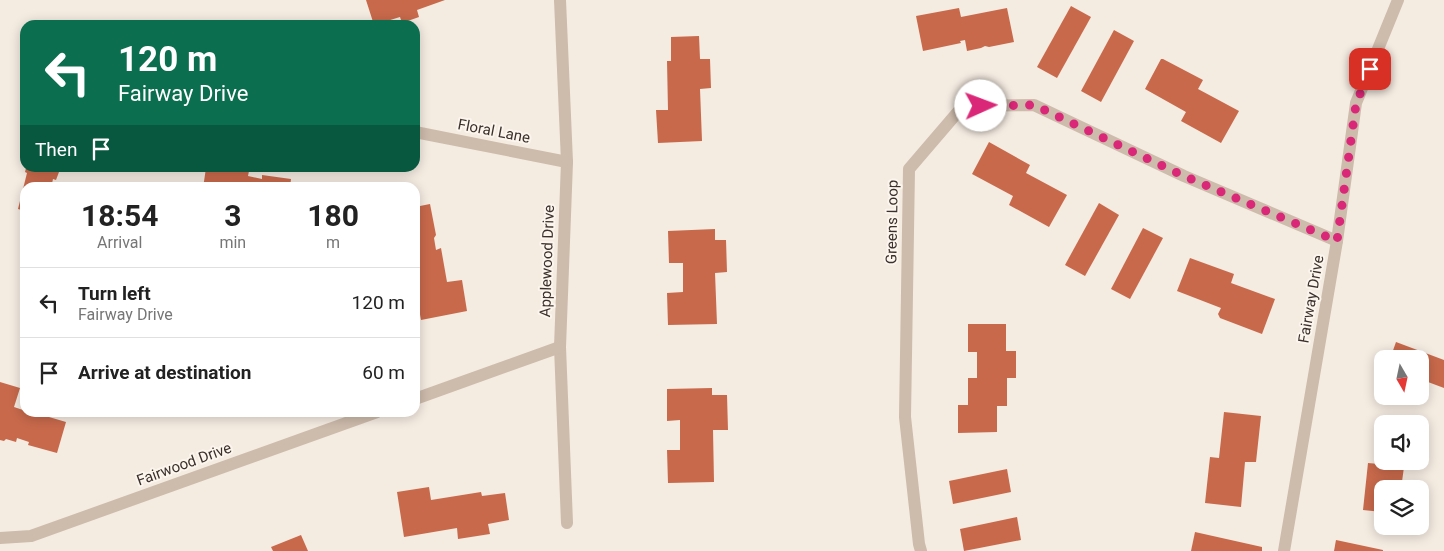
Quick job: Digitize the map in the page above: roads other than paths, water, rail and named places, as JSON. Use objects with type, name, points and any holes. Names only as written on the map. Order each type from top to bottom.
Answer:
[{"type":"street","name":"Applewood Drive","points":[[560,0],[566,162],[560,347],[567,523]]},
{"type":"street","name":"Fairway Drive","points":[[1284,551],[1337,241],[1356,104],[1398,0]]},
{"type":"street","name":"Greens Loop","points":[[921,551],[905,417],[909,169],[964,106],[1034,105],[1184,176],[1337,241]]},
{"type":"street","name":"Floral Lane","points":[[420,133],[566,162]]},
{"type":"street","points":[[420,397],[560,347]]},
{"type":"street","name":"Fairwood Drive","points":[[0,538],[31,536],[364,417]]}]
